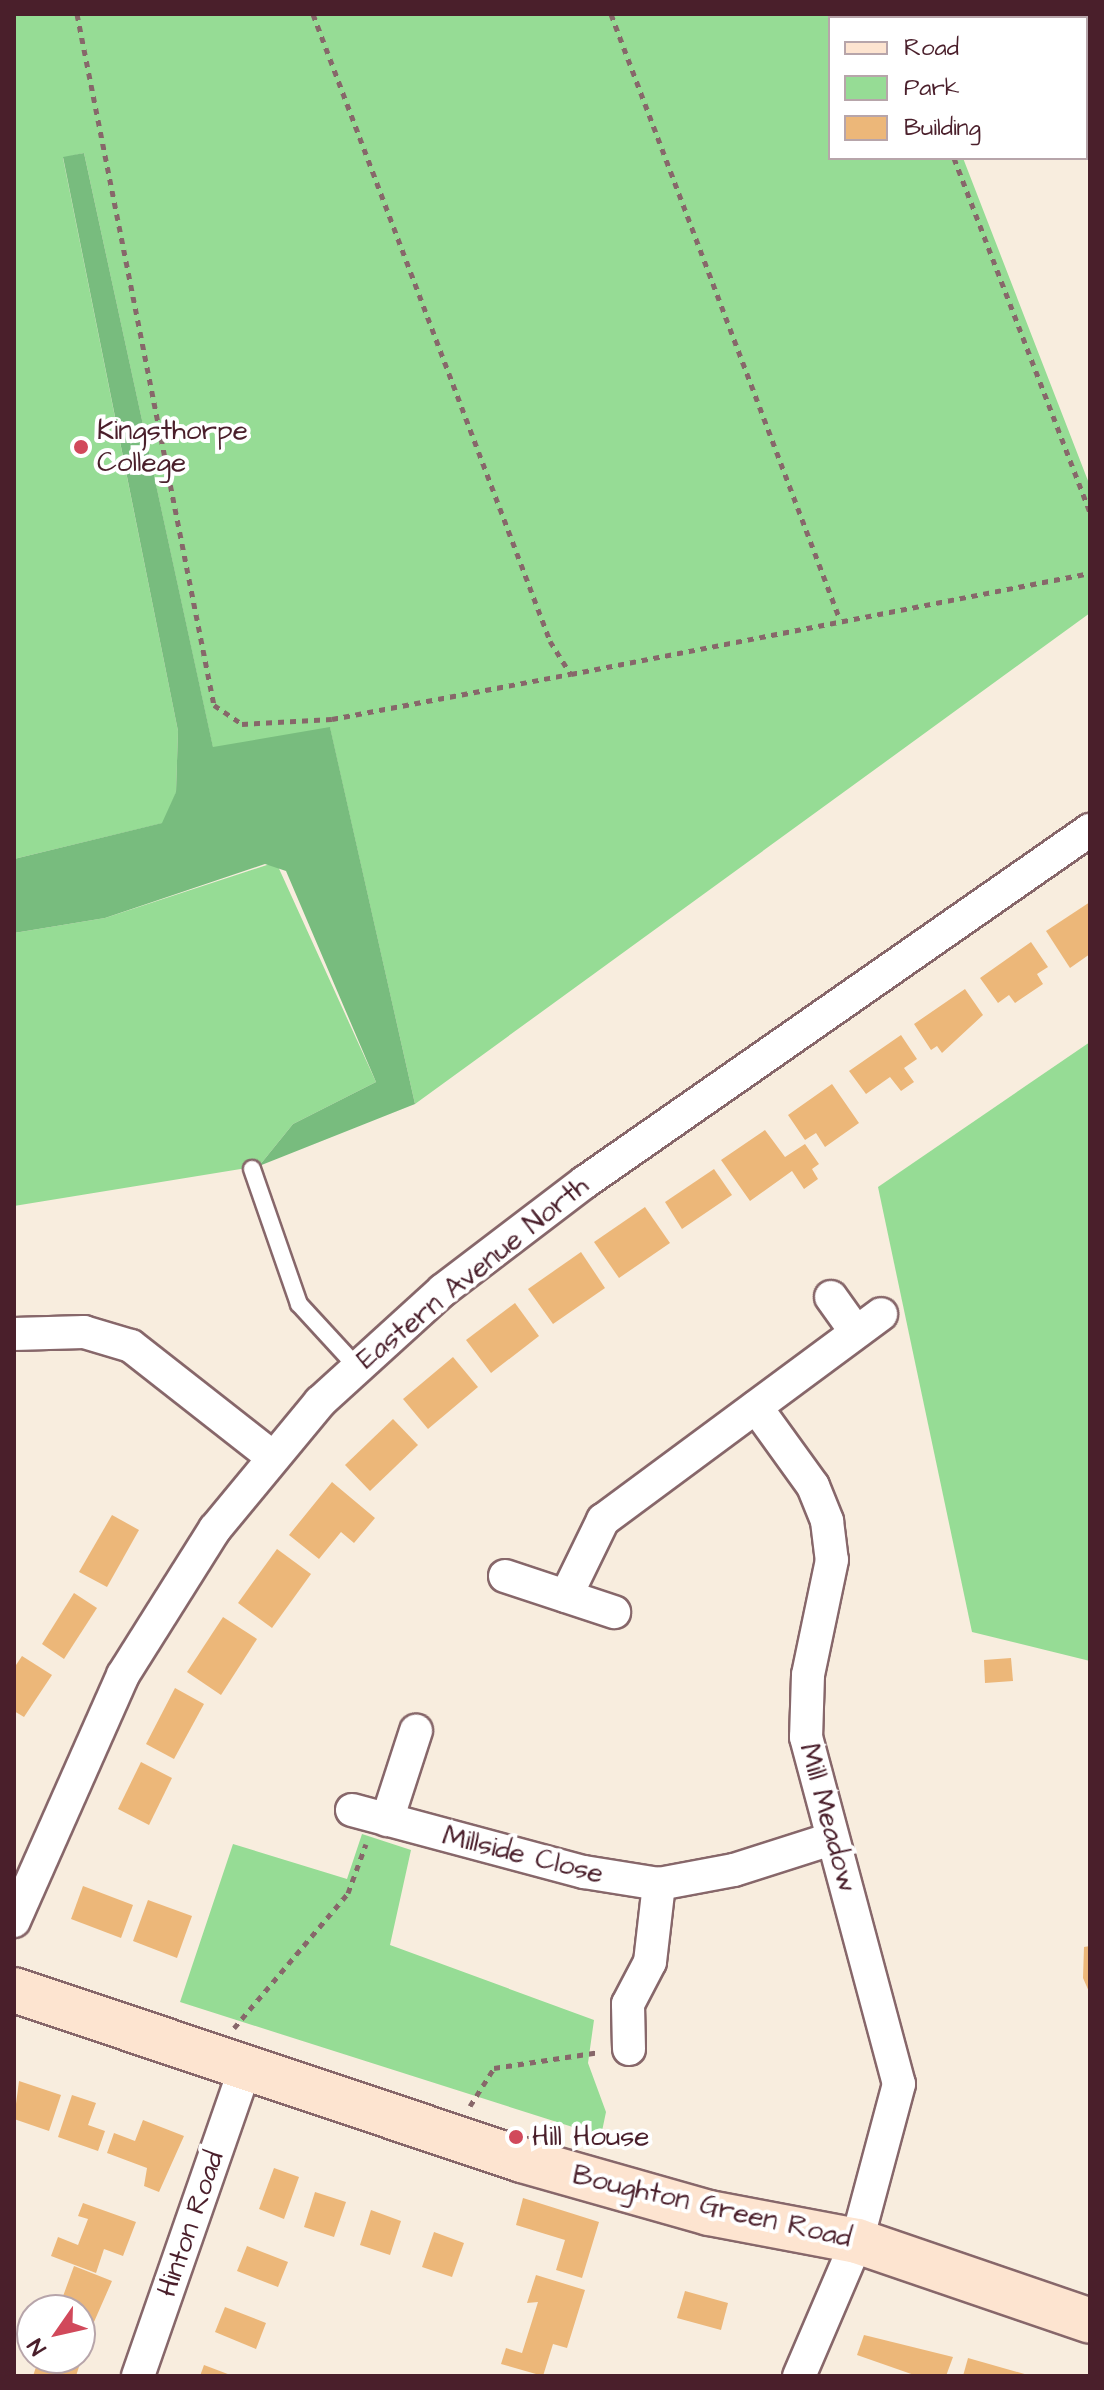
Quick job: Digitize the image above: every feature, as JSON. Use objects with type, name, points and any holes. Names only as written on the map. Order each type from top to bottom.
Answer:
[{"type":"street","name":"Eastern Avenue North","points":[[14,1921],[123,1675],[270,1455],[356,1366],[585,1182],[1090,830]]},
{"type":"street","points":[[566,1596],[603,1520],[868,1323],[831,1297]]},
{"type":"street","points":[[14,1334],[84,1332],[131,1346],[270,1455]]},
{"type":"street","name":"Mill Meadow","points":[[756,1407],[813,1486],[827,1521],[832,1560],[805,1712],[831,1839],[899,2084],[857,2241],[799,2376]]},
{"type":"street","points":[[505,1576],[614,1612]]},
{"type":"street","points":[[370,1815],[416,1731]]},
{"type":"street","name":"Millside Close","points":[[370,1815],[584,1872],[659,1884],[734,1870],[831,1839]]},
{"type":"street","points":[[629,2049],[628,2004],[650,1962],[659,1884]]},
{"type":"street","name":"Boughton Green Road","points":[[14,1990],[237,2056],[594,2182],[857,2241],[1090,2321]]},
{"type":"street","name":"Hinton Road","points":[[138,2376],[237,2056]]},
{"type":"lane","points":[[252,1169],[299,1304],[356,1366]]},
{"type":"path","points":[[77,14],[207,689],[219,712],[242,724],[332,719],[571,674],[839,617],[1090,573]]},
{"type":"path","points":[[313,14],[550,641],[571,674]]},
{"type":"path","points":[[611,14],[839,617]]},
{"type":"path","points":[[955,160],[1090,512]]},
{"type":"path","points":[[237,2056],[240,2017],[348,1893],[370,1815]]},
{"type":"path","points":[[467,2114],[479,2081],[494,2068],[629,2049]]},
{"type":"green space","points":[[14,14],[907,14],[828,16],[828,160],[964,160],[1090,486],[1090,613],[415,1104],[330,728],[213,748],[84,153],[63,158],[178,731],[176,793],[163,823],[14,859]]},
{"type":"green space","points":[[84,153],[213,747],[330,727],[415,1104],[259,1166],[293,1124],[376,1082],[286,871],[265,864],[105,918],[14,933],[14,859],[162,823],[176,792],[178,731],[63,157]]},
{"type":"green space","points":[[276,862],[376,1082],[293,1124],[259,1166],[14,1206],[14,933],[105,918]]},
{"type":"green space","points":[[1090,1042],[1090,1661],[972,1632],[878,1187]]},
{"type":"green space","points":[[362,1834],[411,1850],[390,1945],[594,2020],[588,2063],[606,2112],[601,2136],[180,2002],[233,1844],[347,1879]]},
{"type":"building","points":[[1090,902],[1090,954],[1070,968],[1046,931]]},
{"type":"building","points":[[1031,942],[1048,967],[1037,974],[1043,984],[1015,1003],[1009,995],[998,1003],[980,978]]},
{"type":"building","points":[[965,989],[983,1015],[942,1053],[937,1046],[931,1050],[914,1024]]},
{"type":"building","points":[[901,1035],[917,1059],[904,1068],[914,1082],[901,1091],[890,1077],[866,1094],[849,1071]]},
{"type":"building","points":[[832,1084],[859,1123],[825,1147],[816,1133],[805,1140],[788,1115]]},
{"type":"building","points":[[765,1130],[785,1157],[805,1144],[819,1164],[812,1169],[818,1179],[804,1189],[792,1171],[750,1201],[721,1160]]},
{"type":"building","points":[[714,1169],[732,1195],[682,1229],[665,1202]]},
{"type":"building","points":[[645,1207],[670,1243],[619,1278],[594,1242]]},
{"type":"building","points":[[581,1252],[605,1288],[553,1324],[528,1289]]},
{"type":"building","points":[[515,1303],[539,1336],[491,1373],[466,1340]]},
{"type":"building","points":[[453,1357],[478,1387],[428,1429],[403,1399]]},
{"type":"building","points":[[393,1419],[418,1445],[370,1491],[345,1465]]},
{"type":"building","points":[[332,1482],[375,1518],[354,1543],[341,1532],[319,1559],[289,1535]]},
{"type":"building","points":[[112,1515],[139,1530],[107,1587],[79,1572]]},
{"type":"building","points":[[277,1549],[311,1574],[272,1628],[238,1603]]},
{"type":"building","points":[[74,1593],[97,1608],[64,1659],[42,1644]]},
{"type":"building","points":[[223,1617],[257,1639],[221,1695],[187,1672]]},
{"type":"building","points":[[22,1656],[52,1675],[24,1717],[14,1711],[14,1668]]},
{"type":"building","points":[[1011,1658],[1013,1681],[985,1683],[984,1660]]},
{"type":"building","points":[[175,1688],[204,1704],[174,1759],[146,1744]]},
{"type":"building","points":[[141,1762],[172,1778],[149,1825],[118,1809]]},
{"type":"building","points":[[83,1886],[133,1905],[121,1938],[71,1919]]},
{"type":"building","points":[[148,1900],[192,1916],[177,1958],[133,1941]]},
{"type":"building","points":[[1090,1946],[1090,1994],[1083,1978],[1084,1947]]},
{"type":"building","points":[[19,2081],[61,2095],[49,2131],[14,2119]]},
{"type":"building","points":[[72,2095],[96,2103],[88,2125],[105,2131],[98,2151],[58,2137]]},
{"type":"building","points":[[143,2120],[184,2136],[159,2192],[144,2186],[147,2168],[107,2153],[114,2133],[135,2141]]},
{"type":"building","points":[[274,2168],[299,2177],[284,2219],[259,2209]]},
{"type":"building","points":[[315,2192],[346,2202],[334,2237],[304,2227]]},
{"type":"building","points":[[523,2198],[599,2222],[582,2278],[556,2270],[565,2240],[516,2225]]},
{"type":"building","points":[[83,2203],[136,2222],[123,2256],[104,2249],[96,2273],[51,2256],[58,2237],[78,2245],[88,2219],[78,2216]]},
{"type":"building","points":[[371,2210],[401,2221],[390,2255],[360,2245]]},
{"type":"building","points":[[434,2232],[464,2243],[452,2277],[422,2267]]},
{"type":"building","points":[[247,2246],[288,2262],[278,2287],[237,2271]]},
{"type":"building","points":[[74,2266],[112,2281],[96,2317],[96,2294],[64,2294]]},
{"type":"building","points":[[536,2275],[585,2290],[567,2348],[553,2344],[543,2376],[501,2364],[506,2348],[522,2353],[538,2302],[527,2303]]},
{"type":"building","points":[[685,2291],[728,2303],[721,2330],[677,2318]]},
{"type":"building","points":[[225,2307],[266,2323],[256,2349],[215,2332]]},
{"type":"building","points":[[864,2335],[953,2357],[946,2376],[917,2376],[857,2355]]},
{"type":"building","points":[[968,2358],[1028,2375],[1028,2376],[963,2376]]},
{"type":"building","points":[[204,2365],[233,2376],[200,2376]]},
{"type":"building","points":[[34,2374],[77,2374],[76,2376]]},
{"type":"place","name":"Kingsthorpe College","points":[[81,447]]},
{"type":"place","name":"Hill House","points":[[516,2137]]}]
